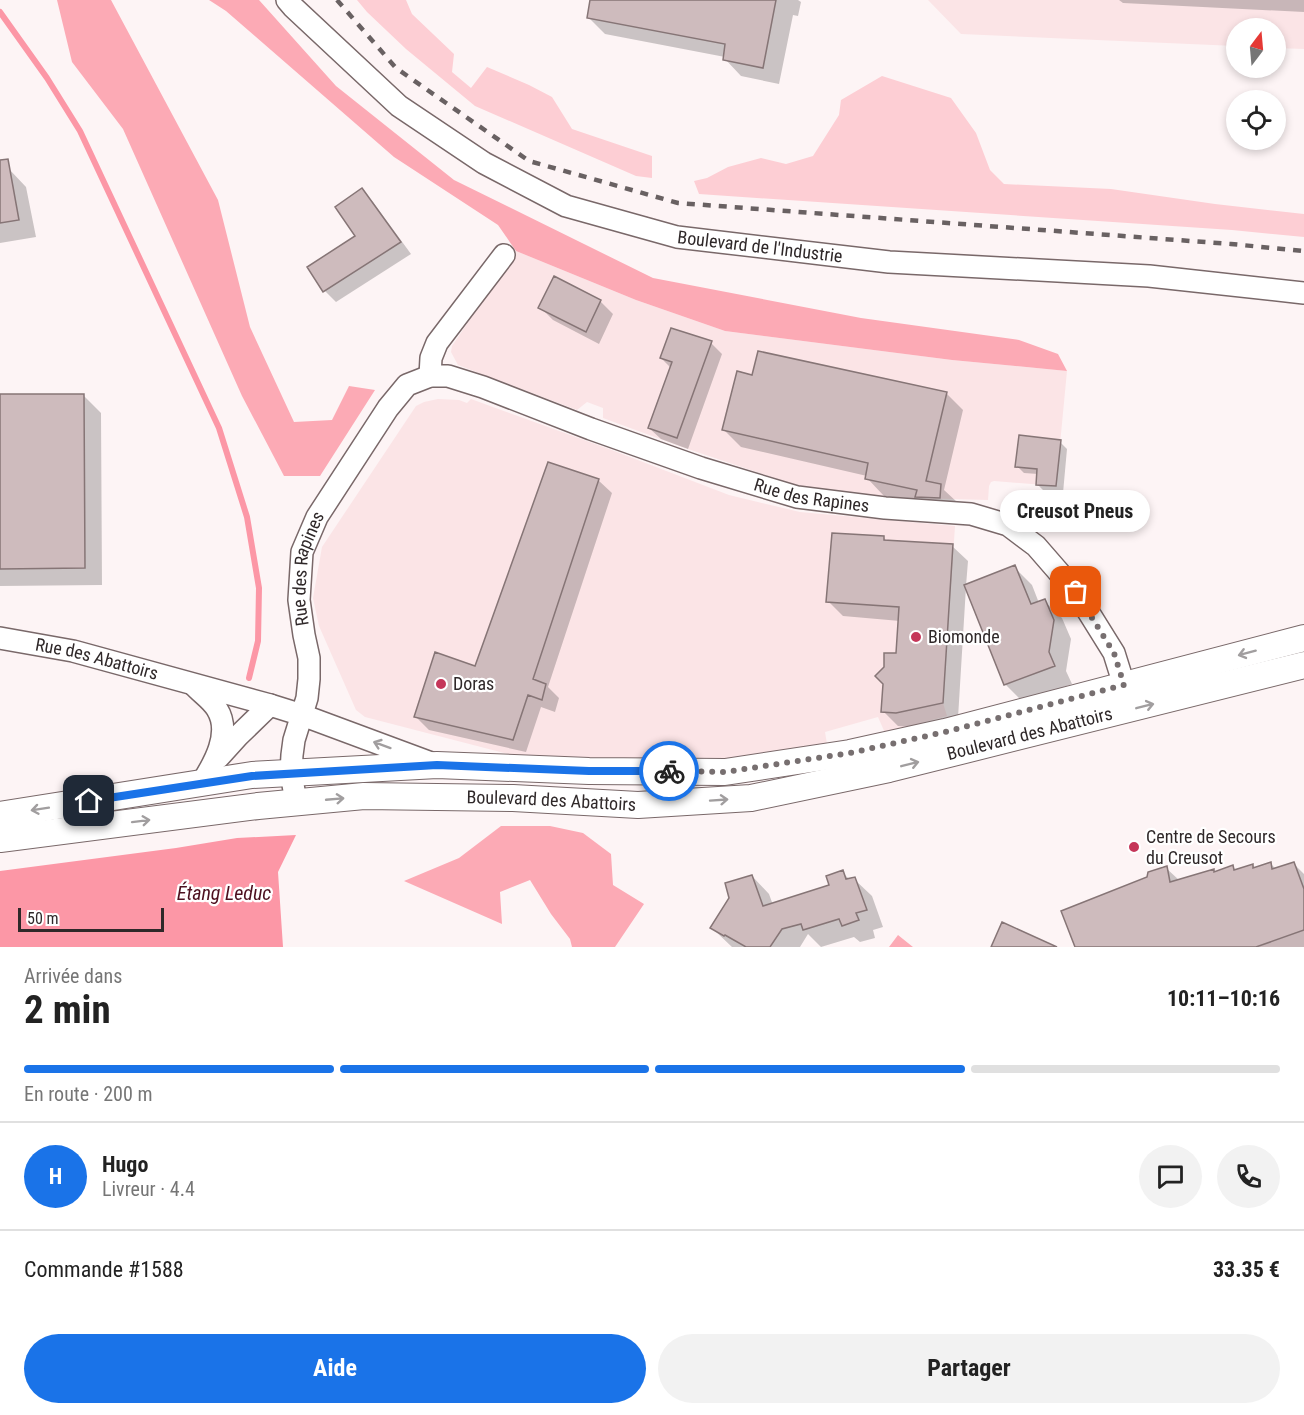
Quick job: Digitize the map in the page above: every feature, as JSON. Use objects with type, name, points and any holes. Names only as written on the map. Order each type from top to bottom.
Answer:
[{"type":"street","name":"Boulevard de l'Industrie","points":[[286,0],[399,106],[484,163],[566,206],[677,237],[889,262],[1149,276],[1304,292]]},
{"type":"street","points":[[430,376],[431,358],[437,343],[504,255]]},
{"type":"street","name":"Rue des Rapines","points":[[296,802],[291,773],[294,740],[307,698],[309,679],[309,658],[299,600],[302,552],[317,518],[388,408],[407,385],[430,376],[448,376],[483,387],[701,468],[797,497],[885,508],[971,514],[1008,525],[1036,546],[1076,592],[1114,653],[1124,685]]},
{"type":"street","name":"Rue des Abattoirs","points":[[0,638],[73,651],[270,705],[437,765]]},
{"type":"street","name":"Boulevard des Abattoirs","points":[[0,815],[252,776],[291,773],[437,765],[589,771],[725,772],[856,752],[945,732],[1304,638]]},
{"type":"street","name":"Boulevard des Abattoirs","points":[[0,839],[258,806],[364,796],[513,798],[638,806],[751,798],[889,769],[1298,670]]},
{"type":"street","name":"Rue des Abattoirs","points":[[191,683],[217,709],[221,721],[222,731],[214,762]]},
{"type":"street","name":"Rue des Abattoirs","points":[[201,784],[214,762],[270,705]]},
{"type":"shaded area","points":[[57,0],[111,0],[218,200],[250,327],[294,422],[332,420],[349,386],[375,390],[320,476],[284,476],[242,396],[123,129],[72,62]]},
{"type":"shaded area","points":[[209,0],[259,0],[336,86],[454,180],[653,278],[861,318],[1019,340],[1058,354],[1067,371],[952,360],[725,331],[636,300],[516,251],[498,225],[394,157],[226,11]]},
{"type":"shaded area","points":[[357,0],[406,0],[412,14],[454,54],[452,72],[471,88],[487,67],[529,85],[552,97],[572,129],[652,156],[652,178],[636,176],[475,106],[406,49]]},
{"type":"shaded area","points":[[928,0],[1304,0],[1304,49],[1286,48],[1286,18],[1226,18],[1226,46],[961,34]]},
{"type":"shaded area","points":[[882,76],[951,98],[976,133],[990,170],[1004,184],[1111,189],[1304,214],[1304,237],[1232,230],[699,194],[694,181],[707,178],[728,167],[761,158],[786,164],[813,156],[839,115],[841,100]]},
{"type":"shaded area","points":[[516,251],[636,300],[725,331],[952,360],[1067,371],[1056,486],[994,481],[989,486],[988,500],[832,492],[795,485],[603,418],[603,408],[587,402],[577,410],[458,365],[451,352],[452,346]]},
{"type":"shaded area","points":[[438,399],[459,400],[467,403],[471,399],[729,495],[800,512],[955,526],[943,703],[947,716],[885,733],[878,717],[825,732],[827,744],[741,758],[609,764],[508,754],[365,717],[356,710],[319,626],[313,598],[322,547],[416,406]]},
{"type":"shaded area","points":[[501,826],[550,826],[583,833],[611,854],[613,885],[644,904],[615,947],[572,947],[570,939],[530,880],[500,892],[502,924],[404,881],[459,858]]},
{"type":"shaded area","points":[[1304,930],[1304,947],[1258,947]]},
{"type":"shaded area","points":[[898,935],[913,947],[889,947]]},
{"type":"water","name":"Étang Leduc","points":[[296,835],[278,872],[283,947],[0,947],[0,871],[237,838]]},
{"type":"building","points":[[590,0],[776,0],[763,68],[723,60],[725,44],[587,18]]},
{"type":"building","points":[[8,159],[19,220],[0,223],[0,160]]},
{"type":"building","points":[[362,188],[401,242],[323,292],[307,267],[355,236],[335,207]]},
{"type":"building","points":[[554,276],[601,300],[586,332],[538,308]]},
{"type":"building","points":[[671,328],[712,341],[677,438],[648,428],[672,362],[660,358]]},
{"type":"building","points":[[758,351],[947,392],[926,481],[941,484],[940,498],[915,497],[917,490],[865,479],[868,463],[722,430],[737,371],[752,375]]},
{"type":"building","points":[[0,394],[84,394],[85,568],[0,569]]},
{"type":"building","points":[[1019,435],[1061,440],[1056,486],[1036,485],[1037,469],[1015,467]]},
{"type":"building","points":[[548,462],[599,479],[533,679],[546,684],[542,700],[528,695],[513,740],[414,717],[435,652],[475,666]]},
{"type":"building","points":[[832,533],[884,536],[884,540],[953,544],[943,703],[896,713],[881,712],[883,684],[875,676],[884,667],[884,653],[896,653],[899,607],[826,602]]},
{"type":"building","points":[[1015,565],[1031,604],[1045,599],[1054,620],[1049,652],[1055,666],[1004,685],[964,585]]},
{"type":"building","points":[[1271,862],[1272,869],[1294,862],[1304,889],[1304,930],[1256,947],[1075,947],[1061,911],[1147,877],[1148,872],[1167,866],[1170,882],[1214,869],[1214,872],[1233,865],[1234,870],[1253,864],[1253,868]]},
{"type":"building","points":[[843,870],[846,879],[855,877],[867,910],[856,913],[859,920],[842,926],[839,919],[803,930],[801,924],[782,929],[770,947],[746,947],[710,928],[729,898],[725,883],[752,875],[763,906],[829,885],[826,876]]},
{"type":"building","points":[[1002,922],[1057,947],[991,947]]},
{"type":"waterway","points":[[0,12],[47,78],[80,131],[219,428],[247,517],[259,588],[258,641],[249,678]]},
{"type":"railway","points":[[337,0],[396,68],[529,161],[678,203],[1304,251]]},
{"type":"way so far","points":[[669,771],[725,772],[850,753],[945,732],[1124,685],[1114,653],[1076,592]]},
{"type":"place","name":"Creusot Pneus","points":[[1076,592]]},
{"type":"place","name":"Biomonde","points":[[916,637]]},
{"type":"place","name":"Doras","points":[[441,684]]},
{"type":"place","name":"Centre de Secours du Creusot","points":[[1134,847]]},
{"type":"route","points":[[89,801],[252,776],[437,765],[589,771],[669,771]]}]
